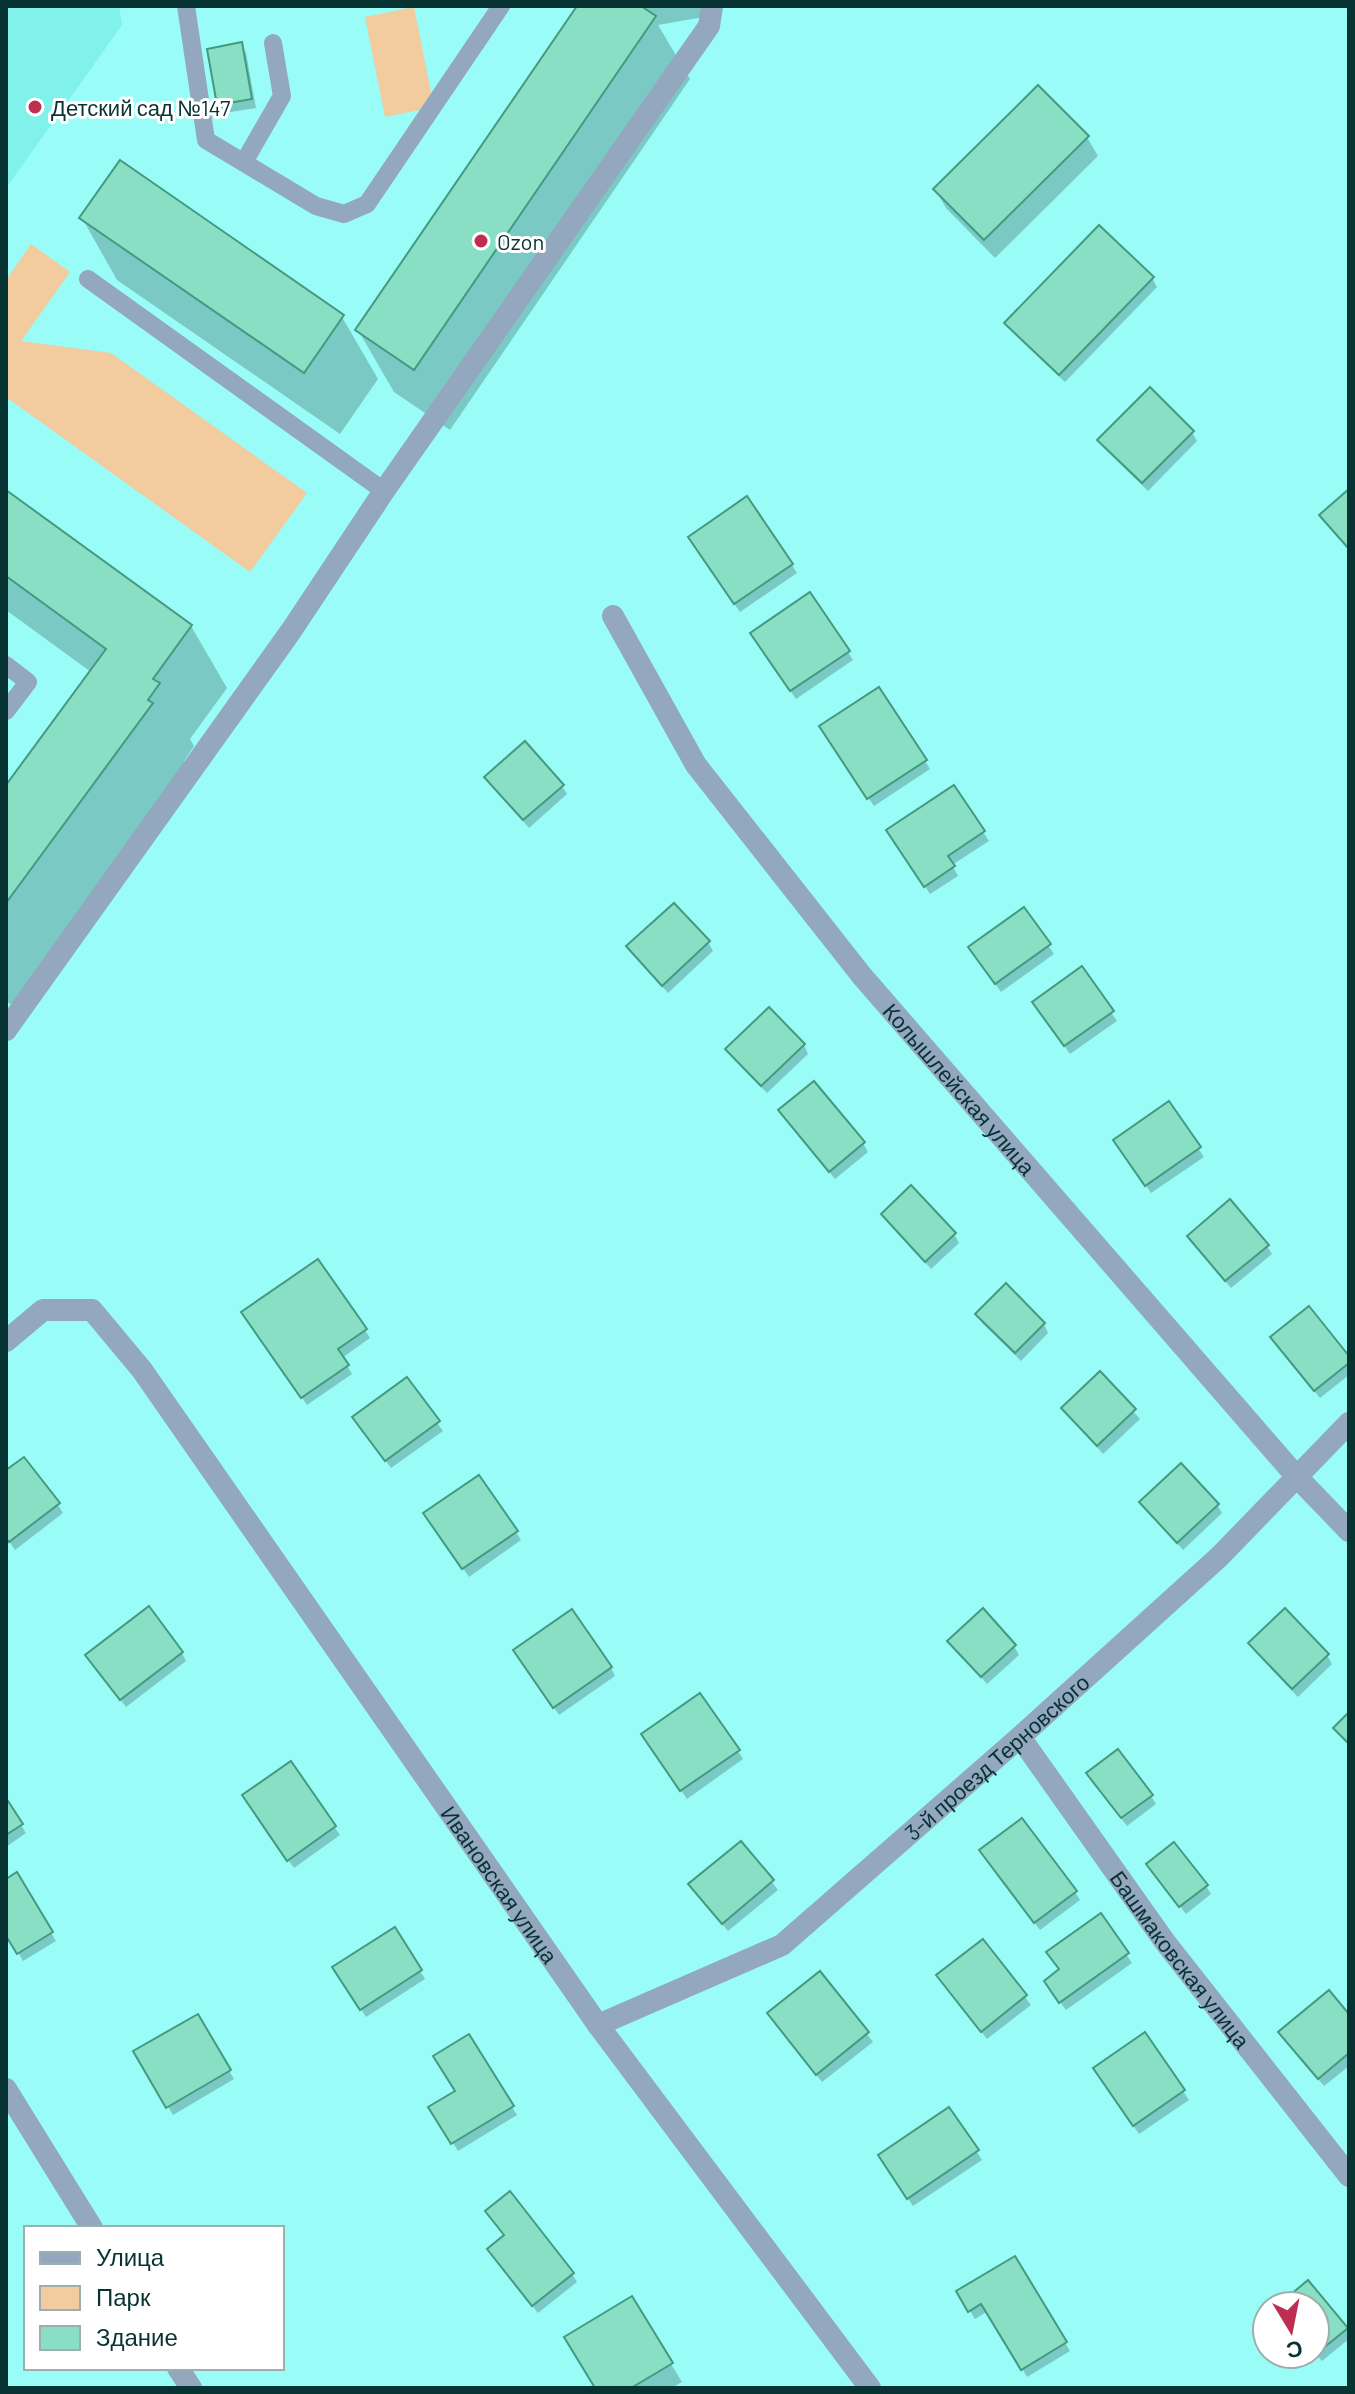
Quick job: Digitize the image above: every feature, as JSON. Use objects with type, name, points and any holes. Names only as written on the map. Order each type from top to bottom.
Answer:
[{"type":"street","points":[[6,1030],[291,631],[384,491],[709,26],[712,6]]},
{"type":"street","name":"Колышлейская улица","points":[[613,616],[696,765],[862,976],[1296,1476],[1349,1531]]},
{"type":"street","name":"Ивановская улица","points":[[6,1341],[43,1310],[92,1310],[142,1370],[598,2025],[870,2388]]},
{"type":"street","name":"3-й проезд Терновского","points":[[598,2025],[782,1945],[1020,1737],[1219,1557],[1349,1423]]},
{"type":"street","name":"Башмаковская улица","points":[[1020,1737],[1165,1942],[1349,2176]]},
{"type":"street","points":[[6,2089],[91,2226]]},
{"type":"street","points":[[179,2370],[191,2388]]},
{"type":"lane","points":[[186,6],[206,140],[316,206],[344,214],[367,204],[501,6]]},
{"type":"lane","points":[[244,162],[282,96],[273,43]]},
{"type":"lane","points":[[88,279],[384,491]]},
{"type":"lane","points":[[6,665],[28,682],[6,711]]},
{"type":"shaded area","name":"Детский сад №147","points":[[6,6],[119,6],[122,25],[6,188]]},
{"type":"green space","points":[[414,7],[434,107],[385,117],[365,17]]},
{"type":"green space","points":[[31,244],[70,272],[21,341],[111,353],[307,493],[250,572],[6,397],[6,280]]},
{"type":"building","points":[[577,6],[641,6],[656,16],[414,370],[355,330]]},
{"type":"building","points":[[242,42],[252,99],[217,105],[207,49]]},
{"type":"building","points":[[1038,85],[1089,136],[984,240],[933,189]]},
{"type":"building","points":[[120,160],[344,315],[304,373],[79,218]]},
{"type":"building","points":[[1099,225],[1154,277],[1059,375],[1004,323]]},
{"type":"building","points":[[1150,387],[1194,431],[1142,483],[1097,440]]},
{"type":"building","points":[[1349,489],[1349,549],[1319,515]]},
{"type":"building","points":[[6,490],[192,625],[153,679],[160,683],[148,700],[153,703],[6,903],[6,785],[106,649],[6,576]]},
{"type":"building","points":[[747,496],[793,564],[734,604],[688,537]]},
{"type":"building","points":[[810,592],[850,651],[790,691],[750,633]]},
{"type":"building","points":[[879,687],[927,760],[867,799],[819,726]]},
{"type":"building","points":[[525,741],[564,785],[523,820],[484,777]]},
{"type":"building","points":[[954,785],[985,831],[948,856],[955,866],[924,887],[886,830]]},
{"type":"building","points":[[674,903],[710,941],[662,986],[626,946]]},
{"type":"building","points":[[1024,907],[1051,944],[995,984],[968,947]]},
{"type":"building","points":[[1082,966],[1114,1011],[1064,1046],[1032,1002]]},
{"type":"building","points":[[769,1007],[805,1044],[761,1086],[725,1049]]},
{"type":"building","points":[[814,1081],[865,1142],[829,1172],[778,1110]]},
{"type":"building","points":[[1169,1101],[1201,1147],[1145,1186],[1113,1140]]},
{"type":"building","points":[[911,1185],[956,1233],[925,1262],[881,1214]]},
{"type":"building","points":[[1230,1199],[1269,1245],[1225,1281],[1187,1236]]},
{"type":"building","points":[[318,1259],[367,1329],[338,1349],[349,1365],[301,1398],[241,1312]]},
{"type":"building","points":[[1006,1283],[1045,1323],[1015,1353],[975,1314]]},
{"type":"building","points":[[1309,1306],[1349,1356],[1349,1363],[1314,1391],[1270,1337]]},
{"type":"building","points":[[1100,1371],[1136,1409],[1097,1446],[1061,1408]]},
{"type":"building","points":[[407,1377],[440,1421],[385,1461],[352,1417]]},
{"type":"building","points":[[24,1457],[60,1503],[9,1542],[6,1538],[6,1470]]},
{"type":"building","points":[[1181,1463],[1219,1504],[1177,1543],[1139,1502]]},
{"type":"building","points":[[479,1475],[518,1531],[462,1569],[423,1513]]},
{"type":"building","points":[[149,1606],[183,1652],[120,1700],[85,1655]]},
{"type":"building","points":[[983,1608],[1016,1645],[981,1677],[947,1641]]},
{"type":"building","points":[[1285,1608],[1329,1654],[1292,1689],[1248,1643]]},
{"type":"building","points":[[572,1609],[612,1667],[553,1708],[513,1650]]},
{"type":"building","points":[[700,1693],[740,1750],[680,1791],[641,1734]]},
{"type":"building","points":[[1349,1712],[1349,1744],[1333,1728]]},
{"type":"building","points":[[1118,1749],[1153,1795],[1121,1818],[1086,1773]]},
{"type":"building","points":[[291,1761],[336,1826],[287,1861],[242,1795]]},
{"type":"building","points":[[6,1798],[23,1824],[6,1835]]},
{"type":"building","points":[[1022,1818],[1077,1891],[1034,1923],[979,1850]]},
{"type":"building","points":[[741,1841],[774,1880],[722,1924],[688,1884]]},
{"type":"building","points":[[1174,1842],[1208,1885],[1179,1907],[1146,1864]]},
{"type":"building","points":[[17,1872],[53,1932],[17,1954],[6,1936],[6,1879]]},
{"type":"building","points":[[1101,1913],[1129,1953],[1059,2003],[1044,1981],[1059,1969],[1046,1952]]},
{"type":"building","points":[[395,1927],[422,1970],[360,2010],[332,1967]]},
{"type":"building","points":[[983,1939],[1027,1995],[981,2032],[936,1975]]},
{"type":"building","points":[[820,1971],[869,2032],[816,2075],[767,2013]]},
{"type":"building","points":[[1329,1990],[1349,2014],[1349,2053],[1318,2079],[1278,2032]]},
{"type":"building","points":[[198,2014],[231,2070],[166,2108],[133,2051]]},
{"type":"building","points":[[1145,2032],[1185,2090],[1133,2126],[1093,2068]]},
{"type":"building","points":[[469,2034],[514,2106],[451,2144],[428,2107],[455,2091],[433,2056]]},
{"type":"building","points":[[949,2107],[979,2150],[907,2199],[878,2155]]},
{"type":"building","points":[[510,2191],[574,2273],[532,2306],[487,2249],[504,2235],[485,2211]]},
{"type":"building","points":[[1015,2256],[1067,2342],[1021,2370],[981,2304],[968,2312],[956,2291]]},
{"type":"building","points":[[1308,2280],[1316,2290],[1296,2290]]},
{"type":"building","points":[[632,2296],[673,2363],[631,2388],[595,2388],[564,2337]]},
{"type":"building","points":[[1331,2308],[1348,2328],[1331,2342]]},
{"type":"place","name":"Детский сад №147","points":[[35,107]]},
{"type":"place","name":"Ozon","points":[[481,241]]}]
